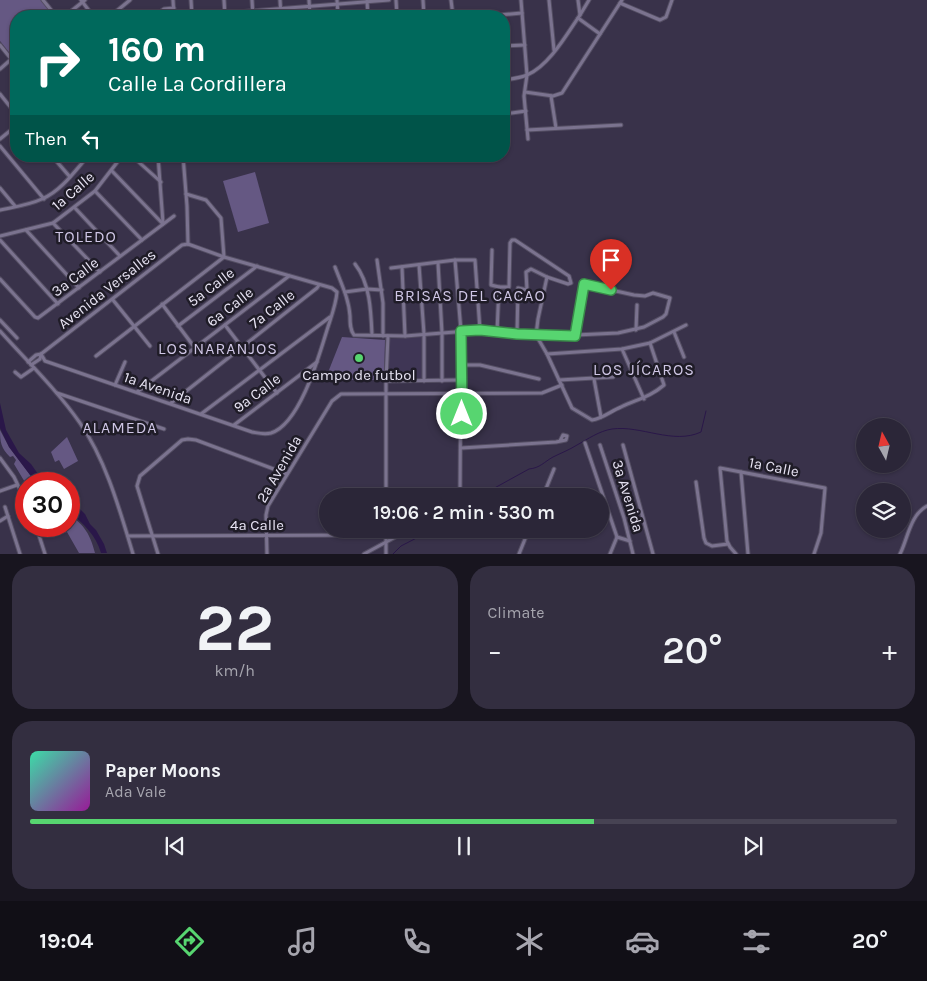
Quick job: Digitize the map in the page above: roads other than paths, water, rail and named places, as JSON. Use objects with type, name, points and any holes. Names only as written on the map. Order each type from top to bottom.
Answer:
[{"type":"street","points":[[43,0],[51,10]]},
{"type":"street","points":[[118,10],[130,0]]},
{"type":"street","points":[[163,10],[174,8],[173,0]]},
{"type":"street","points":[[252,0],[253,10],[337,2],[389,0]]},
{"type":"street","points":[[280,0],[281,8]]},
{"type":"street","points":[[309,0],[310,10]]},
{"type":"street","points":[[521,0],[527,75],[525,92],[528,139]]},
{"type":"street","points":[[550,0],[554,51]]},
{"type":"street","points":[[578,0],[579,16],[600,34]]},
{"type":"street","points":[[510,79],[527,75],[541,66],[554,51],[589,0]]},
{"type":"street","points":[[525,92],[551,96],[562,93],[621,1],[660,20],[666,17],[672,0]]},
{"type":"street","points":[[72,10],[83,1]]},
{"type":"street","points":[[510,14],[522,13]]},
{"type":"street","points":[[0,45],[10,57]]},
{"type":"street","points":[[510,46],[524,45]]},
{"type":"street","points":[[0,69],[10,61]]},
{"type":"street","points":[[0,94],[10,106]]},
{"type":"street","points":[[551,96],[556,128]]},
{"type":"street","points":[[510,113],[526,111]]},
{"type":"street","points":[[527,130],[621,125]]},
{"type":"street","points":[[0,140],[10,131]]},
{"type":"street","points":[[0,146],[10,158]]},
{"type":"street","points":[[13,162],[44,199]]},
{"type":"street","points":[[57,162],[70,177]]},
{"type":"street","points":[[0,210],[44,199],[70,177],[83,162]]},
{"type":"street","name":"1a Calle","points":[[0,236],[53,223],[95,191],[118,162]]},
{"type":"street","points":[[139,162],[161,182]]},
{"type":"street","points":[[159,162],[163,224]]},
{"type":"street","points":[[183,162],[188,244],[224,257],[289,275],[318,286],[335,289],[337,292],[318,361]]},
{"type":"street","points":[[112,171],[163,224]]},
{"type":"street","points":[[0,188],[15,206]]},
{"type":"street","points":[[95,191],[142,240]]},
{"type":"street","points":[[186,194],[206,200],[221,218],[224,257]]},
{"type":"street","points":[[75,208],[120,256]]},
{"type":"street","name":"3a Calle","points":[[0,279],[36,318],[58,304],[174,216]]},
{"type":"street","points":[[53,223],[100,272]]},
{"type":"street","points":[[26,230],[79,288]]},
{"type":"street","points":[[0,240],[58,304]]},
{"type":"street","points":[[492,250],[491,285],[527,290],[526,272],[531,269],[547,277],[568,284],[571,283],[568,276],[516,240],[512,240],[510,243],[509,287]]},
{"type":"street","name":"Avenida Versalles","points":[[15,372],[21,377],[31,365],[36,355],[41,354],[182,246],[188,244]]},
{"type":"street","points":[[96,356],[133,325],[224,257]]},
{"type":"street","points":[[377,260],[382,290],[385,336],[386,488]]},
{"type":"street","points":[[455,260],[462,365],[461,488]]},
{"type":"street","points":[[391,268],[455,260],[475,260],[480,330]]},
{"type":"street","points":[[438,263],[442,333],[442,380]]},
{"type":"street","points":[[355,264],[360,270],[367,289],[372,335]]},
{"type":"street","name":"5a Calle","points":[[178,326],[257,265]]},
{"type":"street","points":[[419,266],[424,334],[424,381]]},
{"type":"street","points":[[335,267],[345,292],[350,311],[351,331],[354,335],[405,336],[480,330],[554,336],[575,336],[618,333],[636,330],[663,317],[670,299],[669,297],[653,293],[643,296],[584,284],[575,336]]},
{"type":"street","points":[[402,267],[405,336]]},
{"type":"street","name":"6a Calle","points":[[137,392],[289,275]]},
{"type":"street","points":[[547,277],[536,335],[572,408],[589,419],[601,418],[620,407],[644,399],[664,385],[650,343]]},
{"type":"street","name":"7a Calle","points":[[170,404],[318,286]]},
{"type":"street","points":[[497,332],[499,287]]},
{"type":"street","points":[[517,334],[518,288]]},
{"type":"street","points":[[345,292],[367,289],[382,290]]},
{"type":"street","points":[[113,300],[150,346]]},
{"type":"street","points":[[162,304],[195,348]]},
{"type":"street","points":[[636,330],[637,304]]},
{"type":"street","points":[[200,414],[331,316]]},
{"type":"street","points":[[0,320],[16,338]]},
{"type":"street","points":[[226,324],[276,392]]},
{"type":"street","points":[[547,354],[622,349],[650,343],[686,325]]},
{"type":"street","points":[[317,326],[327,330]]},
{"type":"street","points":[[0,332],[57,392],[81,424],[106,476],[133,554]]},
{"type":"street","points":[[674,332],[684,358]]},
{"type":"street","points":[[622,349],[644,399]]},
{"type":"street","name":"1a Avenida","points":[[41,354],[45,361],[258,433],[271,433],[285,424],[309,385],[318,361]]},
{"type":"street","name":"9a Calle","points":[[234,425],[318,361]]},
{"type":"street","points":[[115,385],[125,362]]},
{"type":"street","points":[[462,365],[480,365],[540,379]]},
{"type":"street","points":[[559,380],[613,377]]},
{"type":"street","points":[[594,379],[601,418]]},
{"type":"street","points":[[386,381],[462,380]]},
{"type":"street","points":[[386,393],[542,393],[562,385]]},
{"type":"street","points":[[57,392],[164,429]]},
{"type":"street","name":"2a Avenida","points":[[266,554],[266,510],[332,401],[344,393],[386,393]]},
{"type":"street","points":[[158,554],[137,486],[140,476],[182,440],[196,440],[287,474]]},
{"type":"street","points":[[462,448],[560,441]]},
{"type":"street","points":[[585,443],[617,537],[610,554]]},
{"type":"street","name":"3a Avenida","points":[[600,445],[633,554]]},
{"type":"street","name":"3a Avenida","points":[[623,445],[653,554]]},
{"type":"street","points":[[0,458],[15,480]]},
{"type":"street","name":"1a Calle","points":[[728,544],[720,468],[825,488],[821,533],[814,554]]},
{"type":"street","points":[[546,488],[554,469]]},
{"type":"street","points":[[741,472],[748,554]]},
{"type":"street","points":[[696,482],[706,543],[712,546],[728,544],[736,554]]},
{"type":"street","points":[[1,490],[15,486]]},
{"type":"street","points":[[900,554],[911,525],[922,509],[927,506]]},
{"type":"street","points":[[5,507],[20,554]]},
{"type":"street","points":[[0,521],[8,516]]},
{"type":"street","name":"4a Calle","points":[[128,536],[319,536]]},
{"type":"street","points":[[40,537],[45,554]]},
{"type":"street","points":[[617,537],[630,541]]},
{"type":"street","points":[[364,554],[392,538]]},
{"type":"street","points":[[519,554],[525,538]]},
{"type":"street","points":[[386,541],[386,554]]},
{"type":"waterway","points":[[495,488],[607,430],[634,430],[668,436],[690,435],[701,432],[706,411]]},
{"type":"waterway","points":[[393,554],[401,546],[417,538]]},
{"type":"place","name":"Campo de futbol","points":[[359,358]]},
{"type":"district","name":"TOLEDO","points":[[86,236]]},
{"type":"district","name":"BRISAS DEL CACAO","points":[[470,295]]},
{"type":"district","name":"LOS NARANJOS","points":[[218,348]]},
{"type":"district","name":"LOS JÍCAROS","points":[[644,369]]},
{"type":"district","name":"ALAMEDA","points":[[120,427]]}]
